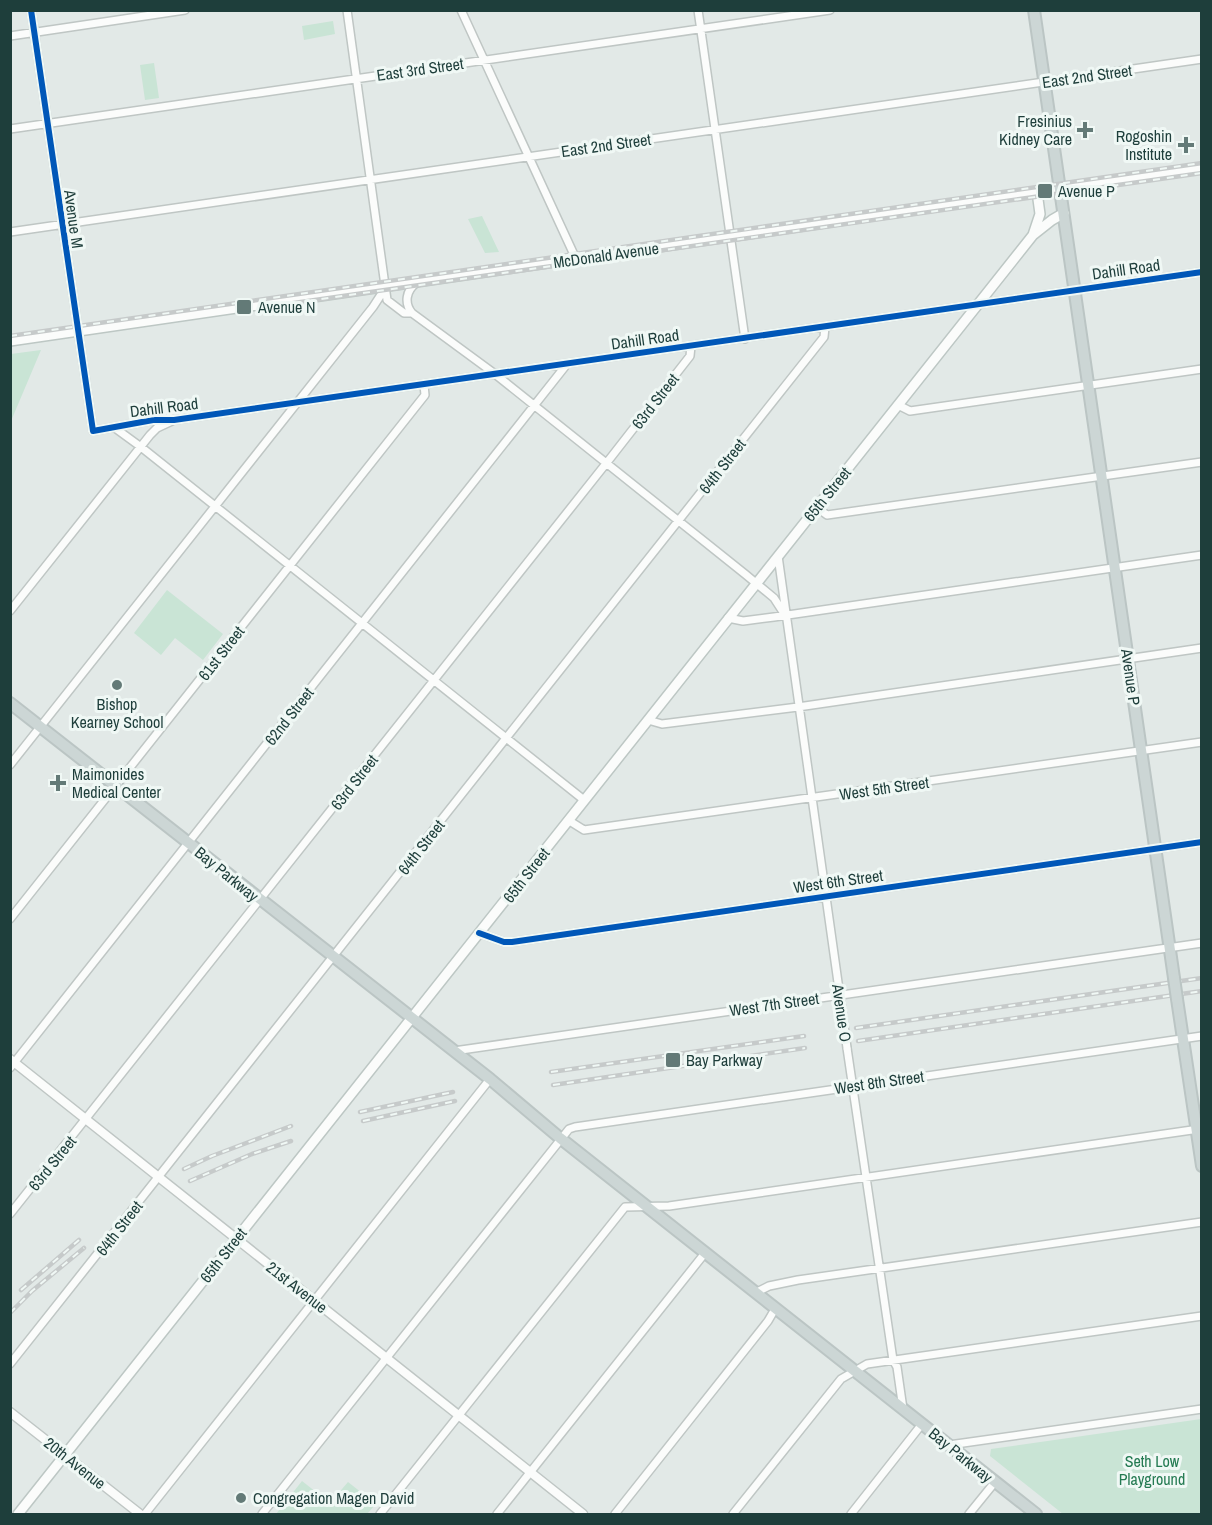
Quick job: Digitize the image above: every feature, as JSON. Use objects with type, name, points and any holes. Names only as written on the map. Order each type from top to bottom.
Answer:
[{"type":"main road","name":"Avenue P","points":[[1034,10],[1177,999],[1199,1129],[1202,1166]]},
{"type":"main road","name":"McDonald Avenue","points":[[10,341],[1202,168]]},
{"type":"main road","name":"65th Street","points":[[1034,235],[1040,214],[1037,192]]},
{"type":"main road","name":"65th Street","points":[[18,1515],[1034,235],[1064,213]]},
{"type":"main road","name":"Bay Parkway","points":[[10,703],[490,1079],[560,1138],[1036,1515]]},
{"type":"street","name":"Avenue M","points":[[31,10],[93,431]]},
{"type":"street","points":[[10,36],[185,10]]},
{"type":"street","points":[[10,765],[298,403],[386,287],[347,10]]},
{"type":"street","points":[[461,10],[576,259]]},
{"type":"street","points":[[698,10],[745,339]]},
{"type":"street","name":"East 3rd Street","points":[[10,129],[830,10]]},
{"type":"street","name":"East 2nd Street","points":[[10,232],[1202,59]]},
{"type":"street","name":"Dahill Road","points":[[93,431],[153,420],[174,420],[298,403],[1202,272]]},
{"type":"street","points":[[411,314],[407,306],[407,296],[410,288],[417,282]]},
{"type":"street","name":"Avenue O","points":[[386,287],[387,300],[404,313],[411,314],[495,374],[774,598],[784,615]]},
{"type":"street","name":"64th Street","points":[[10,1364],[824,337],[825,327]]},
{"type":"street","name":"63rd Street","points":[[10,1215],[606,464],[690,356],[691,346]]},
{"type":"street","name":"62nd Street","points":[[12,1063],[567,364]]},
{"type":"street","points":[[898,405],[910,411],[1202,369]]},
{"type":"street","name":"61st Street","points":[[10,919],[425,395],[424,385]]},
{"type":"street","points":[[10,610],[157,428],[174,420]]},
{"type":"street","points":[[115,428],[584,800]]},
{"type":"street","points":[[816,507],[827,515],[1202,462]]},
{"type":"street","points":[[728,618],[743,621],[1202,555]]},
{"type":"street","name":"Avenue O","points":[[778,556],[786,603],[784,615],[879,1269],[903,1409]]},
{"type":"street","points":[[648,720],[662,724],[798,707],[1202,648]]},
{"type":"street","name":"West 5th Street","points":[[568,820],[584,830],[1202,742]]},
{"type":"street","name":"West 6th Street","points":[[479,933],[504,942],[512,942],[1202,842]]},
{"type":"street","name":"West 7th Street","points":[[454,1051],[1202,943]]},
{"type":"street","name":"West 8th Street","points":[[560,1138],[568,1129],[575,1126],[1202,1035]]},
{"type":"street","name":"21st Avenue","points":[[12,1063],[159,1177],[583,1515]]},
{"type":"street","points":[[145,1515],[490,1079]]},
{"type":"street","points":[[380,1515],[624,1207],[669,1206],[1199,1129]]},
{"type":"street","points":[[262,1515],[560,1138]]},
{"type":"street","points":[[755,1293],[769,1286],[1202,1222]]},
{"type":"street","points":[[497,1515],[705,1253]]},
{"type":"street","points":[[615,1515],[768,1321],[775,1309]]},
{"type":"street","points":[[733,1515],[841,1379],[867,1364],[1202,1316]]},
{"type":"street","points":[[949,1445],[1202,1409]]},
{"type":"street","name":"20th Avenue","points":[[10,1412],[140,1515]]},
{"type":"street","points":[[851,1515],[922,1424]]},
{"type":"street","points":[[969,1515],[995,1482]]},
{"type":"green space","points":[[333,21],[335,34],[304,40],[302,26]]},
{"type":"green space","points":[[154,63],[159,98],[145,100],[140,65]]},
{"type":"green space","points":[[482,216],[499,252],[485,253],[468,219]]},
{"type":"green space","points":[[41,350],[11,421],[11,354]]},
{"type":"green space","points":[[167,590],[223,634],[203,660],[175,638],[161,655],[134,633]]},
{"type":"green space","name":"Seth Low Playground","points":[[1201,1419],[1201,1514],[1063,1514],[990,1456],[991,1449]]},
{"type":"green space","points":[[302,1481],[330,1503],[348,1482],[376,1504],[367,1514],[276,1514]]},
{"type":"railway","points":[[10,336],[1202,163]]},
{"type":"railway","points":[[266,307],[1202,173]]},
{"type":"railway","points":[[856,1028],[1202,978]]},
{"type":"railway","points":[[858,1041],[1202,991]]},
{"type":"railway","points":[[551,1072],[804,1036]]},
{"type":"railway","points":[[553,1085],[805,1048]]},
{"type":"railway","points":[[360,1112],[453,1092]]},
{"type":"railway","points":[[363,1121],[455,1101]]},
{"type":"railway","points":[[184,1169],[291,1126]]},
{"type":"railway","points":[[190,1181],[252,1154],[291,1141]]},
{"type":"railway","points":[[21,1290],[79,1240]]},
{"type":"railway","points":[[10,1313],[32,1291],[84,1248]]},
{"type":"cycle path","points":[[31,10],[93,431],[153,420],[174,420],[1202,272]]},
{"type":"cycle path","points":[[479,933],[504,942],[512,942],[1202,842]]},
{"type":"place","name":"Fresinius Kidney Care","points":[[1085,130]]},
{"type":"place","name":"Rogoshin Institute","points":[[1186,145]]},
{"type":"place","name":"Avenue P","points":[[1045,191]]},
{"type":"place","name":"Avenue N","points":[[244,307]]},
{"type":"place","name":"Bishop Kearney School","points":[[117,685]]},
{"type":"place","name":"Maimonides Medical Center","points":[[58,783]]},
{"type":"place","name":"Bay Parkway","points":[[673,1060]]},
{"type":"place","name":"Congregation Magen David","points":[[241,1498]]}]
